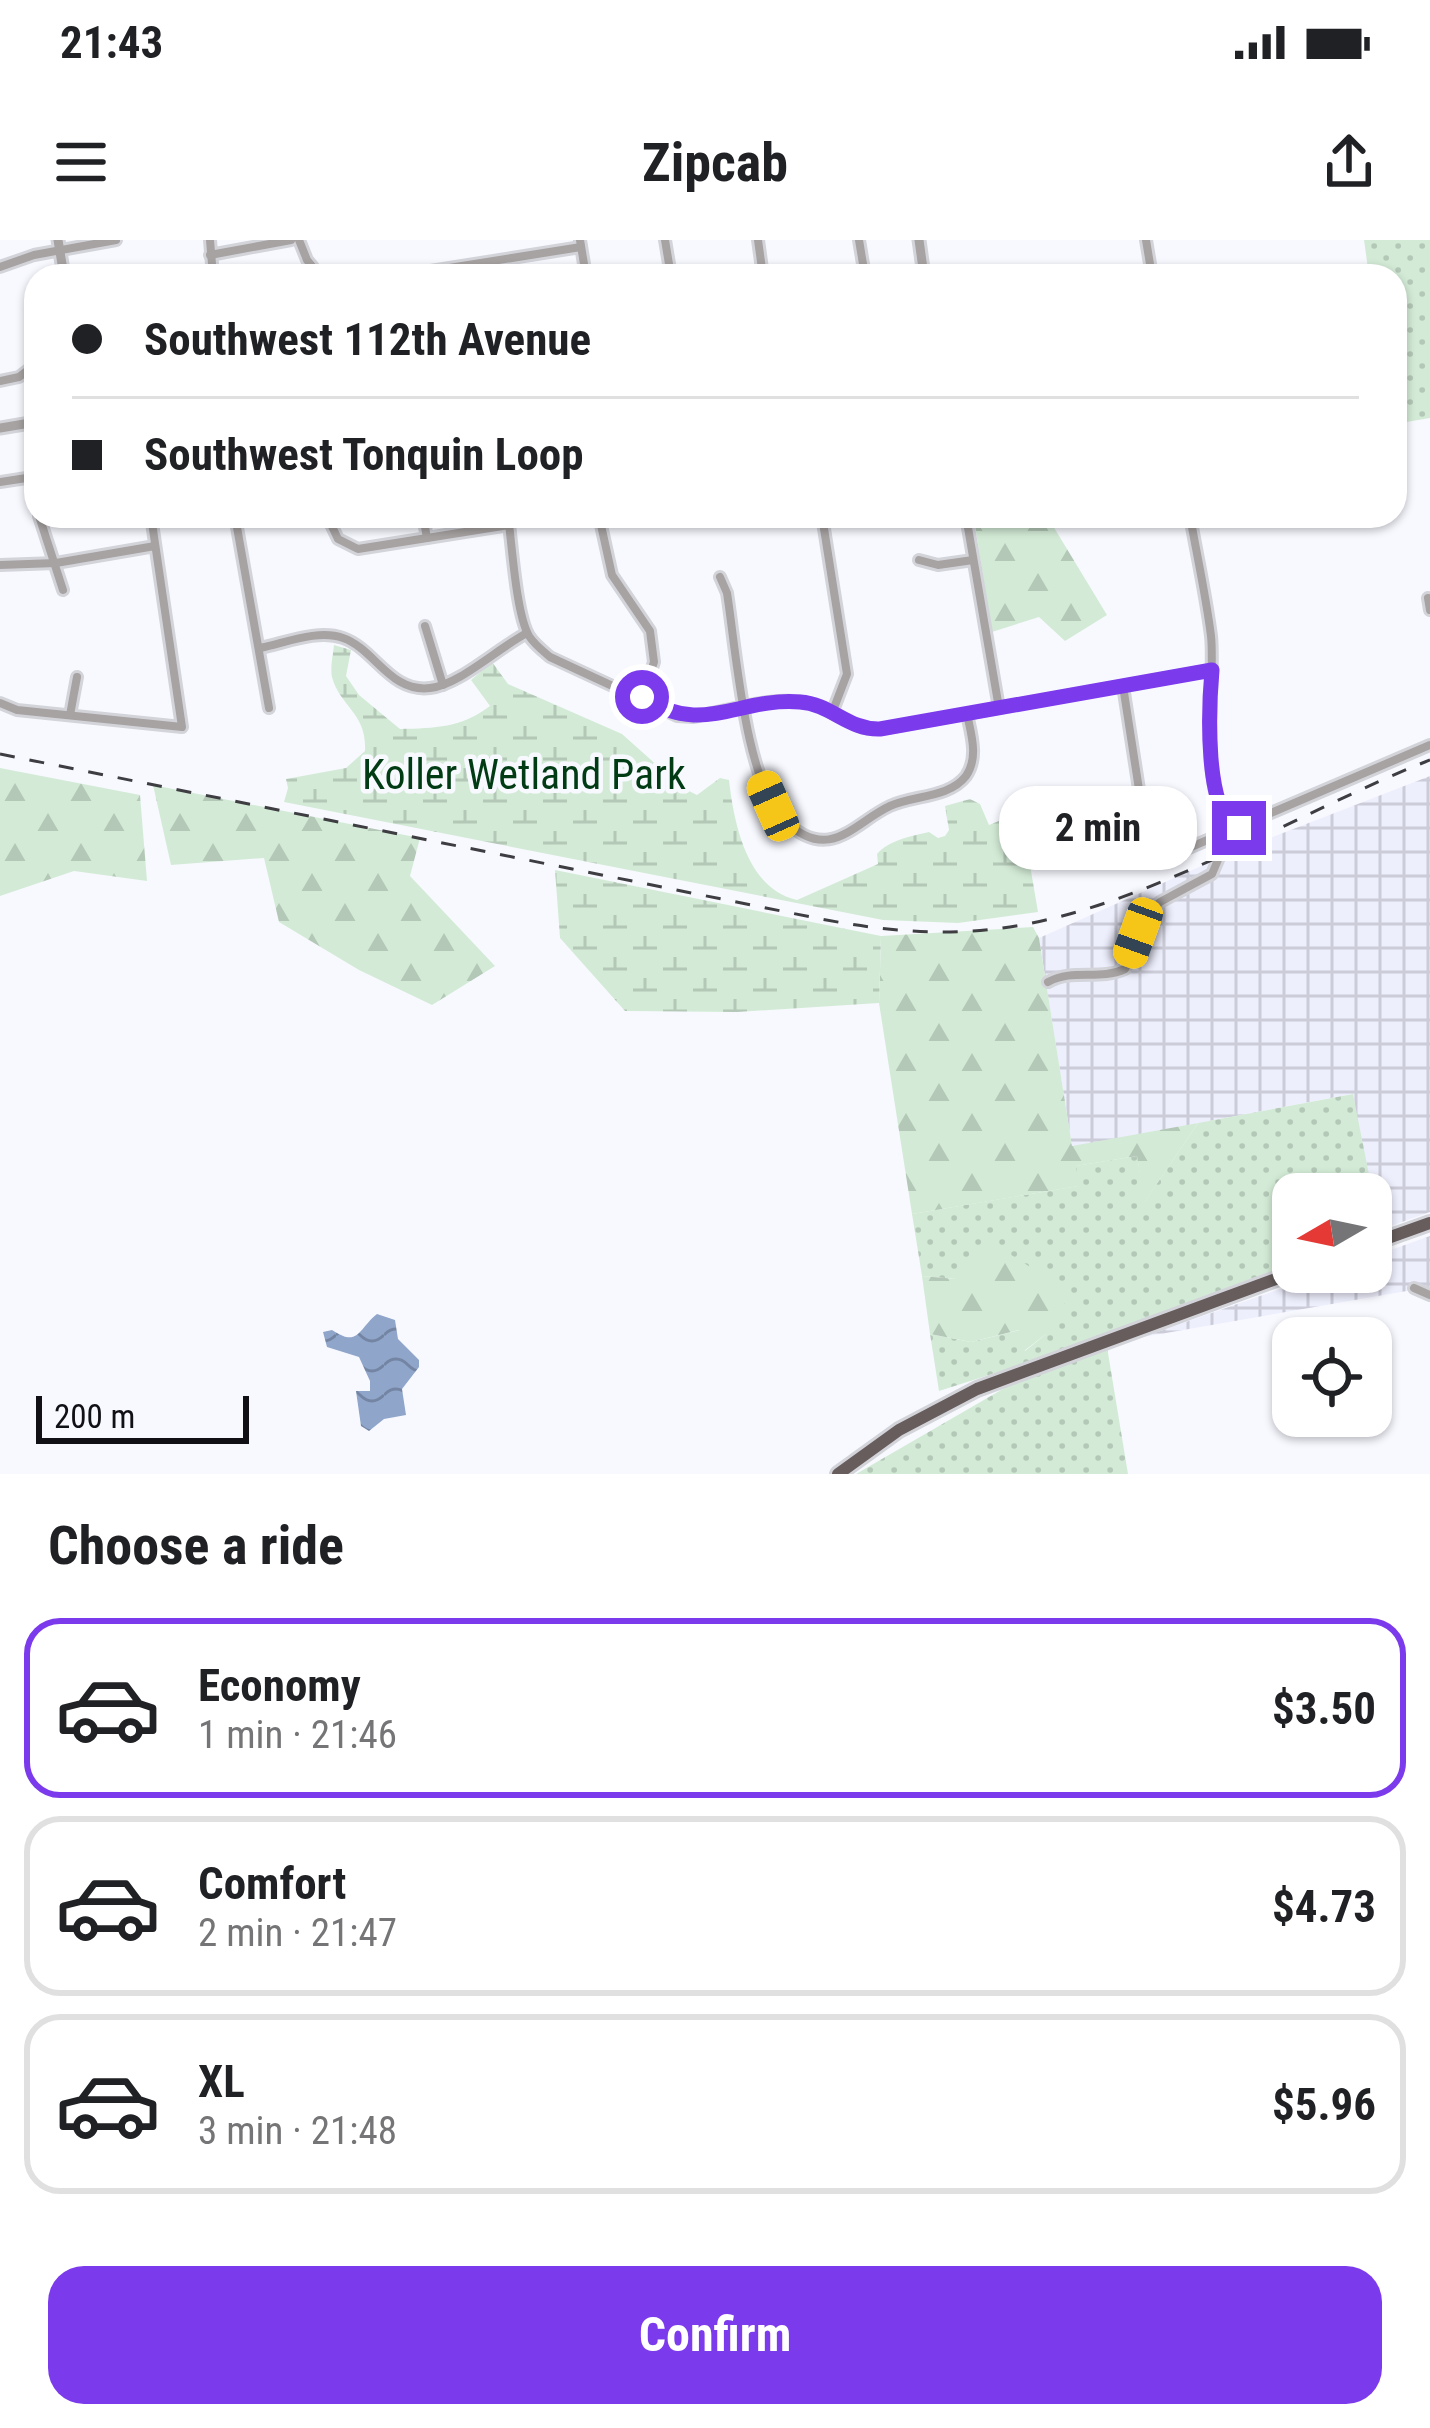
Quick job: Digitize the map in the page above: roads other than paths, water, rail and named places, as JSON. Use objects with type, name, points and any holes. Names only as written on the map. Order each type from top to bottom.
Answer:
[{"type":"main road","points":[[1392,1237],[1430,1223]]},
{"type":"main road","points":[[838,1474],[898,1430],[977,1389],[1272,1280]]},
{"type":"street","points":[[0,267],[59,245],[116,240]]},
{"type":"street","points":[[210,240],[211,264]]},
{"type":"street","points":[[210,255],[295,240]]},
{"type":"street","points":[[464,264],[580,243]]},
{"type":"street","points":[[44,528],[63,590]]},
{"type":"street","points":[[0,703],[17,710],[182,727],[153,528]]},
{"type":"street","points":[[237,528],[269,708]]},
{"type":"street","points":[[333,528],[338,539],[354,548],[472,528]]},
{"type":"street","points":[[426,528],[427,538]]},
{"type":"street","points":[[509,528],[527,633],[550,657],[677,716],[795,701],[832,712],[846,724],[872,729],[1212,670]]},
{"type":"street","points":[[602,528],[612,575],[646,620],[653,647],[651,679],[642,697]]},
{"type":"street","points":[[824,528],[847,674],[832,712]]},
{"type":"street","points":[[969,528],[999,708]]},
{"type":"street","points":[[1192,528],[1211,634],[1208,720],[1215,779],[1223,818],[1234,827]]},
{"type":"street","points":[[0,565],[56,563],[155,546]]},
{"type":"street","points":[[919,560],[938,565],[974,560]]},
{"type":"street","points":[[720,577],[727,593],[757,769],[773,806],[796,830],[834,838],[856,831],[886,807],[961,782],[973,756],[967,714]]},
{"type":"street","points":[[1428,598],[1430,610]]},
{"type":"street","points":[[425,626],[443,685]]},
{"type":"street","points":[[260,648],[326,634],[347,639],[394,680],[420,688],[456,680],[527,633]]},
{"type":"street","points":[[70,715],[77,676]]},
{"type":"street","points":[[1123,686],[1147,841],[1156,857],[1171,858],[1430,745]]},
{"type":"street","points":[[1048,982],[1073,973],[1106,975],[1125,969],[1148,913],[1212,874],[1221,845],[1234,827]]},
{"type":"street","points":[[1414,1288],[1430,1295]]},
{"type":"water","points":[[377,1314],[395,1320],[398,1339],[419,1360],[419,1367],[402,1389],[406,1415],[384,1419],[369,1431],[361,1426],[356,1391],[370,1391],[370,1381],[359,1357],[327,1347],[323,1332],[353,1337]]},
{"type":"railway","points":[[0,754],[821,919],[929,932],[995,929],[1105,903],[1430,760]]},
{"type":"park label","name":"Koller Wetland Park","points":[[524,774]]}]
